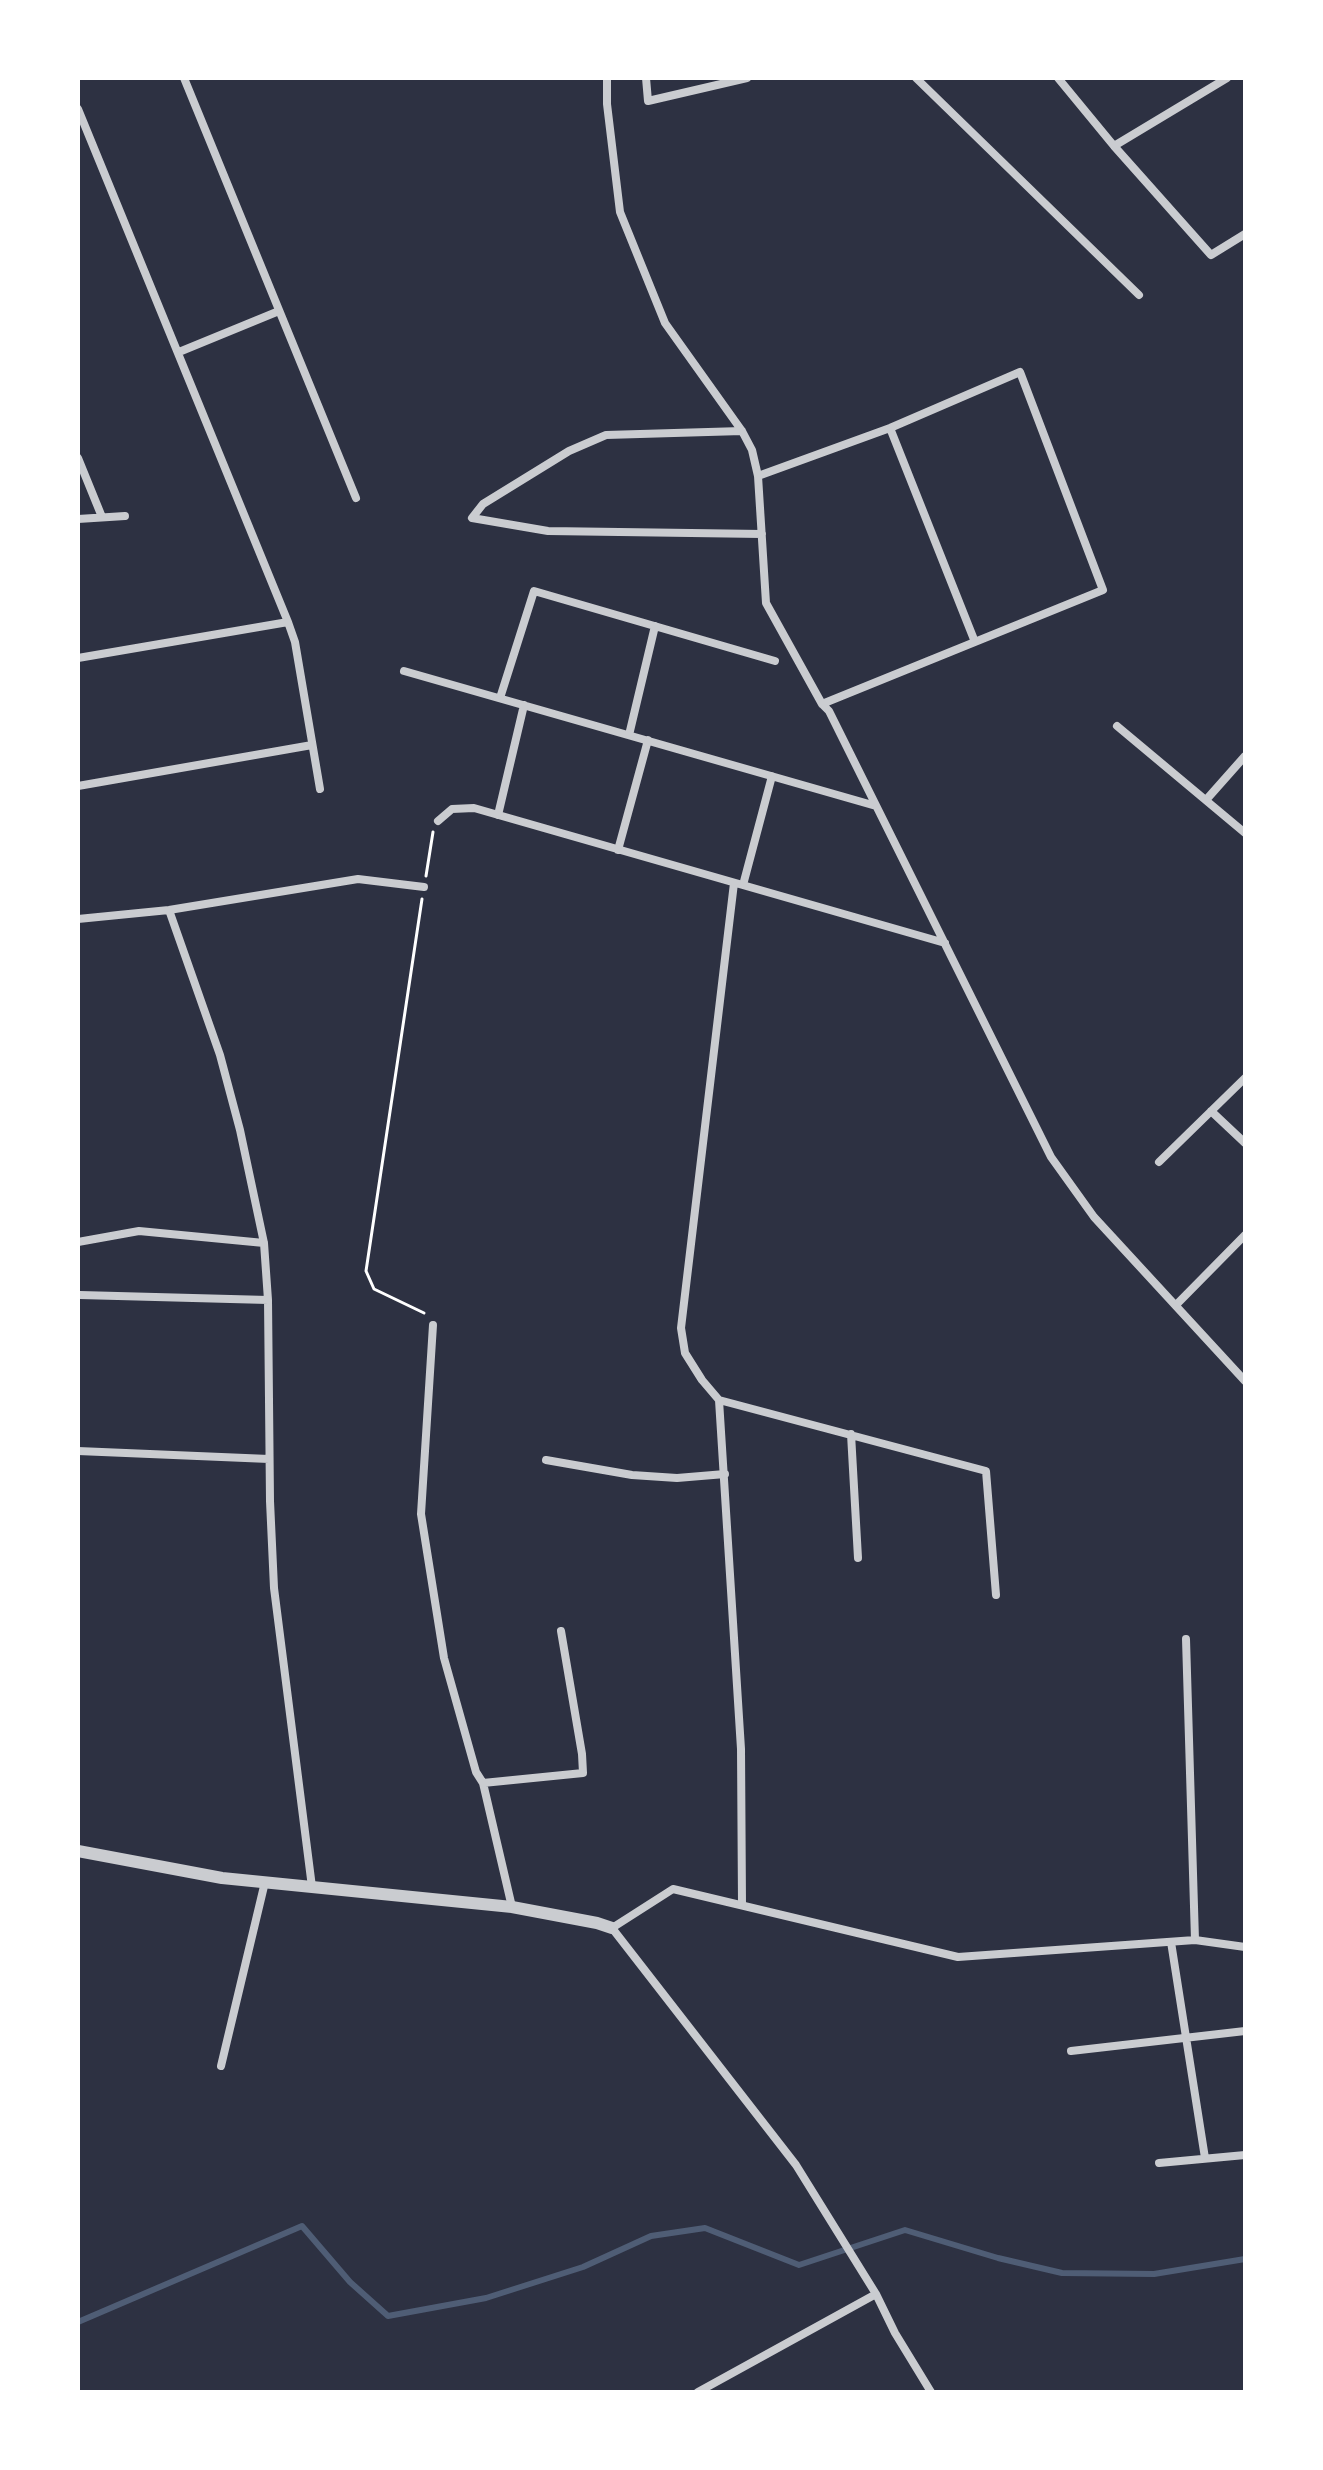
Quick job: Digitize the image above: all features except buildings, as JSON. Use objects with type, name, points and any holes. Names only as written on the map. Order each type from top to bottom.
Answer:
[{"type":"street","points":[[184,78],[356,498]]},
{"type":"street","points":[[607,78],[607,104],[620,212],[665,323],[742,431],[752,450],[758,476],[766,603],[822,704],[829,711],[1051,1157],[1094,1217],[1245,1381]]},
{"type":"street","points":[[646,78],[648,101],[747,78]]},
{"type":"street","points":[[1058,78],[1211,255],[1245,234]]},
{"type":"street","points":[[1114,146],[1227,78]]},
{"type":"street","points":[[920,79],[1139,295]]},
{"type":"street","points":[[78,109],[288,622],[295,642],[320,789]]},
{"type":"street","points":[[179,352],[279,311]]},
{"type":"street","points":[[758,476],[890,428],[1020,372],[1103,590],[822,704]]},
{"type":"street","points":[[890,428],[975,642]]},
{"type":"street","points":[[742,431],[606,435],[569,451],[483,504],[472,518],[548,531],[762,534]]},
{"type":"street","points":[[78,458],[102,517]]},
{"type":"street","points":[[78,519],[125,516]]},
{"type":"street","points":[[500,698],[534,591],[775,661]]},
{"type":"street","points":[[78,658],[288,622]]},
{"type":"street","points":[[629,735],[655,626]]},
{"type":"street","points":[[404,671],[876,806]]},
{"type":"street","points":[[498,815],[524,705]]},
{"type":"street","points":[[1117,726],[1245,833]]},
{"type":"street","points":[[618,850],[648,740]]},
{"type":"street","points":[[78,786],[312,745]]},
{"type":"street","points":[[1206,800],[1245,756]]},
{"type":"street","points":[[742,1904],[741,1749],[719,1400],[691,1366],[685,1353],[681,1328],[739,884],[772,776]]},
{"type":"street","points":[[438,821],[447,811],[474,808],[945,943]]},
{"type":"street","points":[[78,919],[169,910],[358,879],[424,887]]},
{"type":"street","points":[[169,910],[220,1055],[264,1243],[274,1588],[312,1887]]},
{"type":"street","points":[[1159,1162],[1245,1078]]},
{"type":"street","points":[[1211,1111],[1245,1143]]},
{"type":"street","points":[[78,1242],[139,1231],[264,1243]]},
{"type":"street","points":[[1176,1305],[1245,1235]]},
{"type":"street","points":[[80,1295],[268,1300]]},
{"type":"street","points":[[433,1325],[421,1514],[444,1658],[476,1772],[483,1783],[512,1907]]},
{"type":"street","points":[[719,1400],[986,1471],[996,1595]]},
{"type":"street","points":[[851,1434],[858,1558]]},
{"type":"street","points":[[78,1451],[269,1459]]},
{"type":"street","points":[[546,1460],[632,1475],[677,1478],[725,1474]]},
{"type":"street","points":[[483,1783],[583,1773],[561,1631]]},
{"type":"street","points":[[1186,1639],[1195,1940]]},
{"type":"street","points":[[78,1851],[222,1878],[512,1907],[612,1928],[796,2165],[876,2294],[895,2333],[931,2392]]},
{"type":"street","points":[[221,2066],[265,1882]]},
{"type":"street","points":[[612,1928],[673,1889],[958,1957],[1195,1940],[1245,1947]]},
{"type":"street","points":[[1171,1942],[1205,2158]]},
{"type":"street","points":[[1071,2051],[1245,2031]]},
{"type":"street","points":[[1159,2163],[1245,2155]]},
{"type":"street","points":[[698,2392],[876,2294]]},
{"type":"path","points":[[433,1325],[420,1310],[374,1289],[366,1271],[432,834],[438,821]]},
{"type":"waterway","points":[[78,2322],[302,2226],[350,2282],[388,2316],[486,2298],[583,2267],[651,2236],[705,2228],[799,2265],[905,2230],[998,2258],[1062,2273],[1154,2274],[1245,2259]]}]
